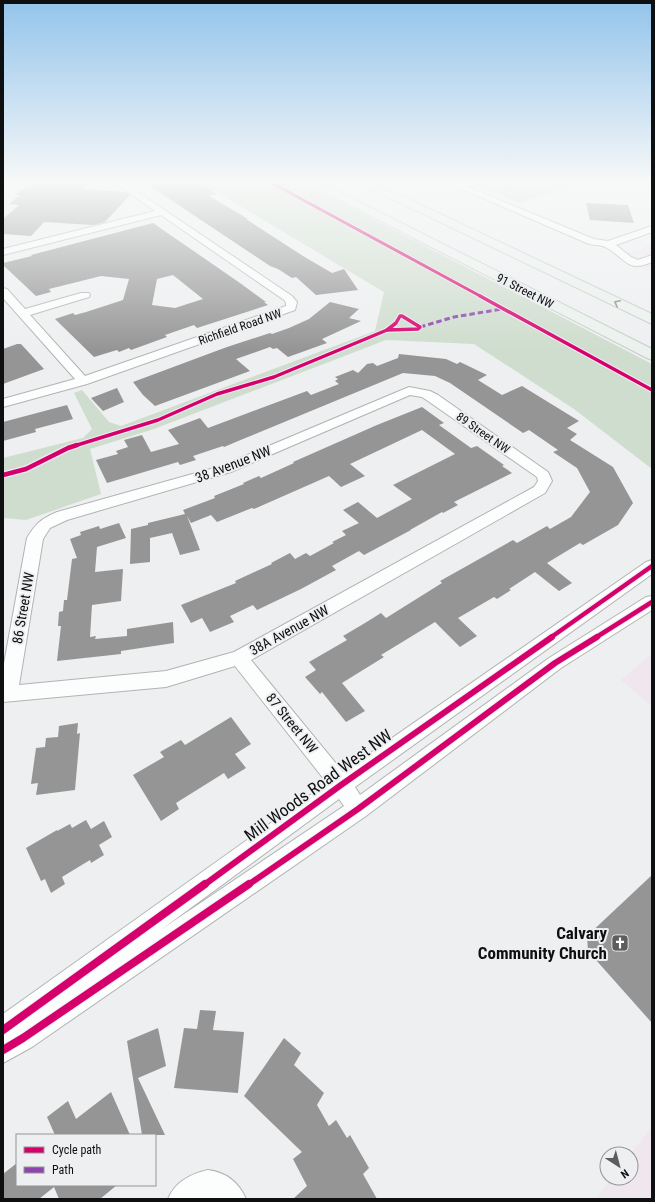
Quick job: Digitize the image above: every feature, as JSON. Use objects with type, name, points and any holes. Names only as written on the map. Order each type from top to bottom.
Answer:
[{"type":"main road","name":"91 Street NW","points":[[422,238],[652,355]]},
{"type":"main road","name":"91 Street NW","points":[[481,238],[652,320]]},
{"type":"main road","points":[[582,320],[652,350]]},
{"type":"street","points":[[3,252],[58,238]]},
{"type":"street","name":"Richfield Road NW","points":[[3,403],[83,381],[291,308],[292,302],[288,298],[200,238]]},
{"type":"street","points":[[581,238],[605,244],[627,259],[652,270]]},
{"type":"street","points":[[605,244],[624,238]]},
{"type":"street","points":[[638,264],[652,258]]},
{"type":"street","points":[[3,291],[83,381]]},
{"type":"street","points":[[24,313],[85,295]]},
{"type":"street","name":"38 Avenue NW","points":[[45,524],[62,516],[86,508],[204,477],[226,469],[397,394],[409,391],[416,392]]},
{"type":"street","name":"89 Street NW","points":[[416,392],[426,394],[434,398],[543,475],[545,481]]},
{"type":"street","name":"38A Avenue NW","points":[[6,694],[166,679],[239,658],[540,490],[545,481]]},
{"type":"street","name":"86 Street NW","points":[[6,694],[35,538],[45,524]]},
{"type":"street","name":"Mill Woods Road West NW","points":[[3,1030],[341,785],[652,566]]},
{"type":"street","points":[[3,1050],[23,1038],[358,809],[555,663],[652,602]]},
{"type":"street","name":"87 Street NW","points":[[239,658],[341,785],[358,809]]},
{"type":"street","points":[[183,1199],[200,1187],[221,1192]]},
{"type":"shaded area","points":[[652,244],[652,273],[617,257]]},
{"type":"shaded area","points":[[652,654],[652,706],[621,680]]},
{"type":"shaded area","points":[[652,1126],[652,1199],[596,1199],[606,1186],[639,1186],[639,1146],[637,1146]]},
{"type":"green space","points":[[294,238],[410,238],[652,364],[652,469],[574,409],[474,344],[386,340],[154,429],[90,449],[101,494],[26,520],[3,518],[3,458],[83,438],[92,429],[74,393],[82,390],[109,422],[121,426],[375,331],[384,292]]},
{"type":"building","points":[[95,238],[175,238],[240,283],[268,305],[197,328],[194,325],[165,335],[167,337],[131,350],[129,348],[119,352],[117,350],[94,357],[55,319],[73,313],[75,315],[86,312],[123,300],[129,279],[101,276],[49,289],[51,292],[36,296],[3,265],[3,263],[32,256],[31,255]],"holes":[[[173,275],[203,299],[175,308],[152,305],[157,279]]]},
{"type":"building","points":[[228,238],[275,238],[332,273],[344,269],[358,290],[316,295],[296,277],[292,278],[270,266]]},
{"type":"building","points":[[330,302],[359,309],[349,318],[361,321],[322,339],[327,343],[288,357],[277,348],[273,349],[270,347],[236,359],[250,371],[155,406],[143,395],[133,382],[227,347],[289,328],[309,319]]},
{"type":"building","points":[[21,344],[44,369],[3,384],[3,349]]},
{"type":"building","points":[[399,354],[446,359],[457,364],[460,362],[487,375],[478,380],[502,395],[522,386],[579,421],[567,428],[577,434],[570,440],[613,467],[633,503],[618,525],[583,545],[580,543],[547,563],[572,583],[559,591],[535,572],[509,589],[511,590],[497,599],[494,597],[458,618],[477,636],[460,647],[435,622],[381,655],[384,657],[342,683],[365,711],[346,722],[322,692],[320,694],[305,677],[316,670],[309,662],[347,640],[343,636],[381,613],[386,618],[442,583],[440,581],[513,540],[517,543],[547,526],[550,529],[571,517],[590,492],[577,468],[553,452],[558,450],[529,430],[523,433],[450,383],[435,376],[403,373],[224,447],[223,446],[193,456],[196,460],[180,465],[178,462],[107,483],[96,460],[118,454],[116,451],[128,447],[124,440],[142,435],[151,452],[179,444],[168,430],[200,418],[208,428],[307,391],[311,395],[339,384],[335,381],[338,379],[335,377],[353,370],[358,373],[367,364],[373,363],[377,366],[398,358]]},
{"type":"building","points":[[117,388],[124,402],[103,411],[91,398]]},
{"type":"building","points":[[67,405],[73,419],[35,429],[36,432],[3,441],[3,422]]},
{"type":"building","points":[[422,407],[444,423],[439,425],[471,448],[477,446],[504,465],[502,466],[512,473],[454,502],[458,505],[443,513],[442,512],[364,555],[359,551],[332,566],[336,570],[301,589],[257,610],[253,605],[230,616],[234,622],[210,632],[202,618],[191,623],[181,605],[236,583],[235,581],[272,564],[271,563],[290,553],[295,559],[306,553],[310,556],[334,543],[332,542],[346,535],[342,531],[359,523],[343,510],[358,502],[377,518],[412,499],[393,485],[455,454],[422,430],[350,464],[365,476],[341,487],[329,476],[254,509],[252,508],[217,522],[211,515],[191,523],[187,516],[200,550],[180,555],[172,533],[150,538],[150,562],[130,564],[131,529],[148,525],[148,523],[185,514],[183,510],[215,498],[214,496],[244,484],[243,483],[259,476],[261,478],[294,463],[293,462]]},
{"type":"building","points":[[119,523],[126,538],[97,547],[95,572],[123,569],[121,601],[92,605],[90,637],[96,636],[95,639],[127,636],[127,629],[173,622],[174,643],[121,651],[121,654],[57,661],[61,626],[58,626],[59,612],[63,611],[64,600],[67,600],[72,559],[77,558],[70,539],[81,535],[80,532],[99,526],[100,529]]},
{"type":"building","points":[[231,717],[251,744],[235,754],[246,768],[228,779],[224,773],[176,803],[179,809],[161,821],[133,775],[164,757],[160,752],[181,740],[185,745]]},
{"type":"building","points":[[78,723],[77,734],[80,733],[75,790],[36,795],[38,783],[31,784],[36,748],[45,747],[46,738],[58,737],[59,726]]},
{"type":"building","points":[[86,820],[91,829],[104,821],[112,837],[99,845],[104,855],[91,863],[90,860],[62,877],[65,884],[51,893],[45,879],[41,881],[26,848],[57,830],[70,824],[72,828]]},
{"type":"building","name":"Calvary Community Church","points":[[652,875],[652,1023],[588,951],[587,936]]},
{"type":"building","points":[[200,1010],[216,1011],[213,1030],[244,1032],[238,1093],[174,1088],[184,1028],[197,1029]]},
{"type":"building","points":[[158,1028],[166,1066],[138,1078],[165,1135],[142,1134],[127,1041]]},
{"type":"building","points":[[284,1038],[301,1053],[294,1065],[324,1093],[317,1105],[329,1126],[336,1120],[347,1138],[350,1135],[369,1168],[363,1174],[377,1199],[293,1199],[307,1186],[293,1159],[302,1152],[244,1096]]},
{"type":"building","points":[[111,1092],[130,1134],[55,1134],[47,1117],[68,1101],[76,1119]]},
{"type":"building","points":[[16,1164],[16,1186],[116,1186],[100,1199],[59,1199],[54,1187],[39,1199],[3,1199],[3,1174]]},
{"type":"marked path","points":[[420,327],[454,317],[502,309]]},
{"type":"cycle path","points":[[373,238],[652,390]]},
{"type":"cycle path","points":[[3,475],[26,469],[68,448],[158,420],[217,394],[274,377],[387,330],[418,329],[420,327],[400,316],[396,323],[387,330]]},
{"type":"cycle path","points":[[3,1030],[341,785],[652,566]]},
{"type":"cycle path","points":[[3,1050],[23,1038],[358,809],[555,663],[652,602]]},
{"type":"place","name":"Calvary Community Church","points":[[620,943]]}]
